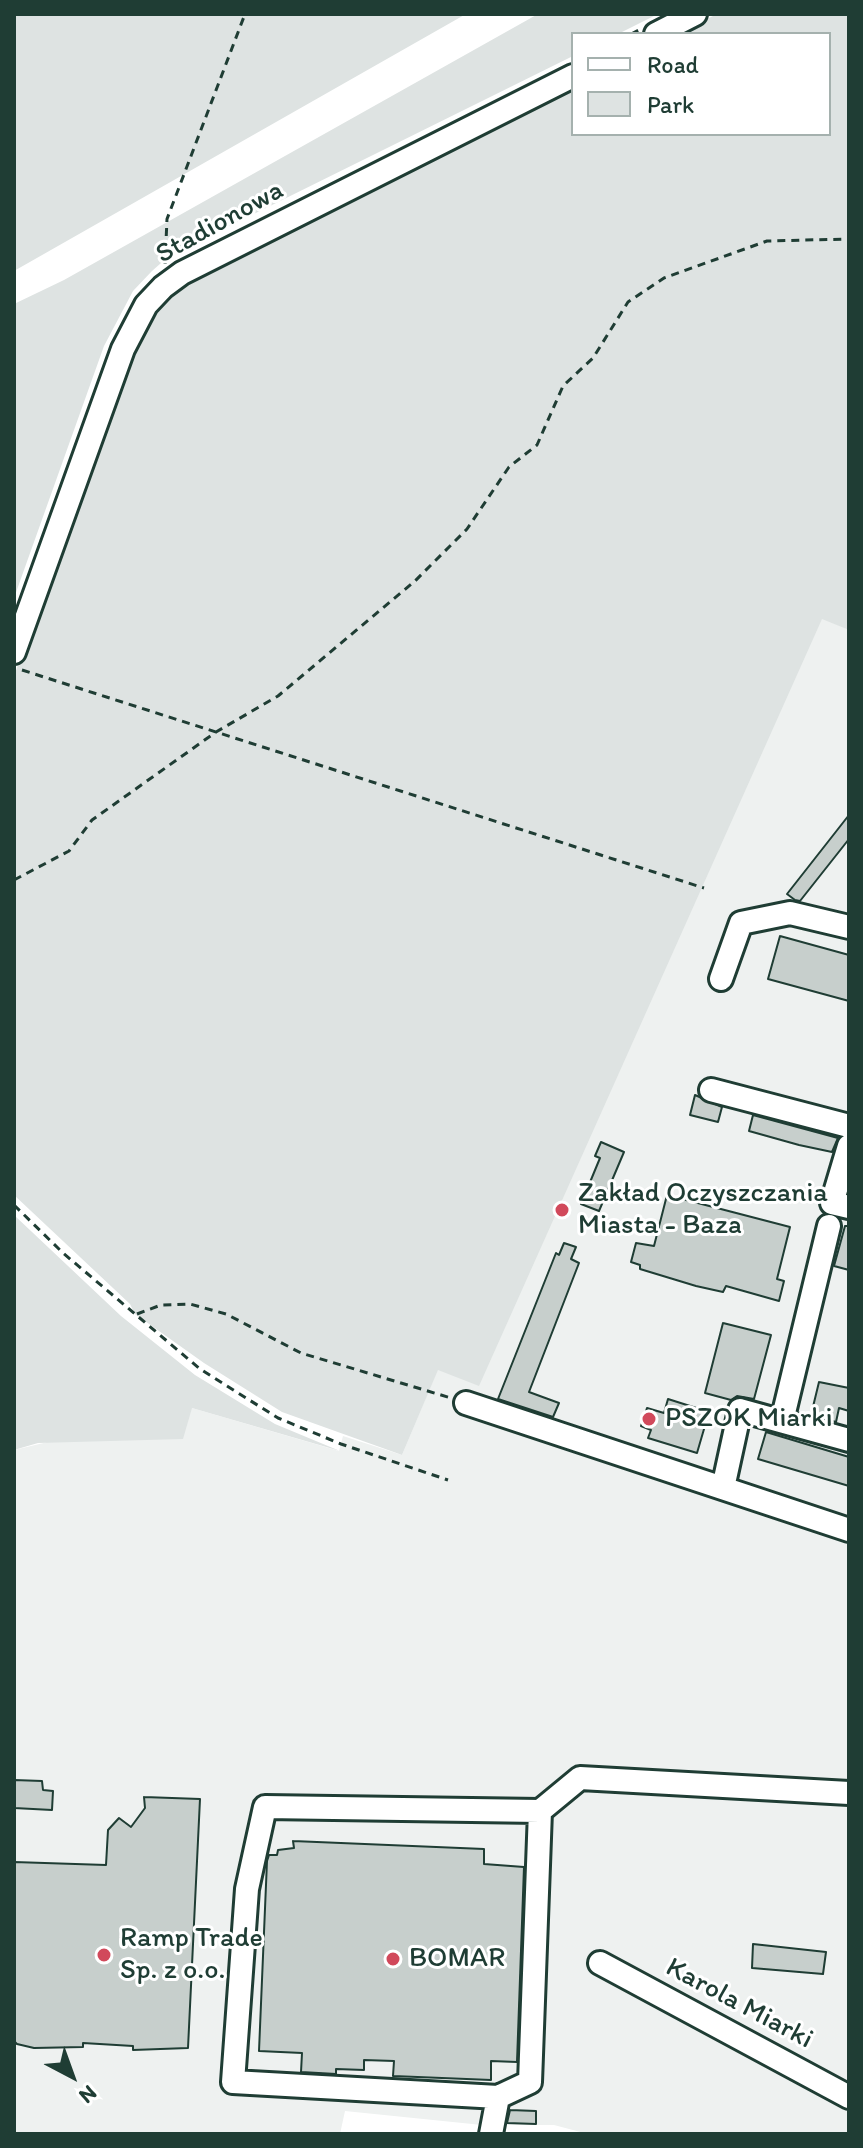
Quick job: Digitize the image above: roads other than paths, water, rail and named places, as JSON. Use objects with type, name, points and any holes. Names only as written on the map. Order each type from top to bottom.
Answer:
[{"type":"street","points":[[660,32],[695,14]]},
{"type":"street","name":"Stadionowa","points":[[14,652],[123,349],[146,305],[163,287],[196,266],[571,77]]},
{"type":"street","points":[[721,979],[741,923],[790,913],[849,927]]},
{"type":"street","points":[[711,1090],[849,1126]]},
{"type":"street","points":[[849,1146],[832,1203],[849,1207]]},
{"type":"street","points":[[782,1421],[829,1226]]},
{"type":"street","points":[[466,1403],[849,1530]]},
{"type":"street","points":[[723,1488],[740,1410],[849,1440]]},
{"type":"street","points":[[540,1811],[530,2082],[498,2097],[233,2082],[247,1889],[265,1807],[540,1811],[580,1778],[849,1793]]},
{"type":"street","name":"Karola Miarki","points":[[600,1963],[849,2097]]},
{"type":"street","points":[[491,2134],[498,2097]]},
{"type":"place","name":"Zakład Oczyszczania Miasta - Baza","points":[[562,1210]]},
{"type":"place","name":"PSZOK Miarki","points":[[649,1419]]},
{"type":"place","name":"Ramp Trade Sp. z o.o.","points":[[104,1955]]},
{"type":"place","name":"BOMAR","points":[[393,1959]]}]
